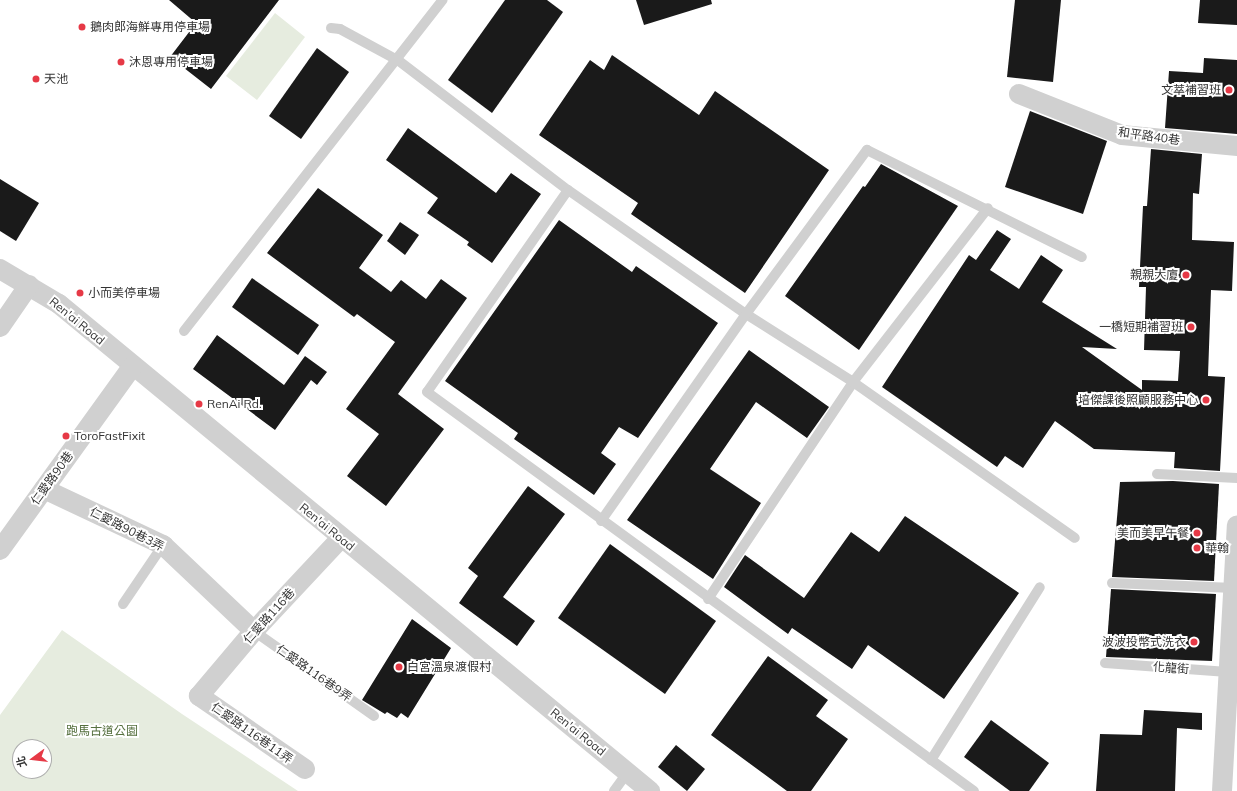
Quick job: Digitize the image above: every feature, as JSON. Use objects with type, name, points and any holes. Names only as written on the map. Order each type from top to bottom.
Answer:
[{"type":"street","name":"和平路40巷","points":[[1019,94],[1122,135],[1237,146]]},
{"type":"street","name":"Ren'ai Road","points":[[0,269],[59,304],[132,367],[650,791]]},
{"type":"street","points":[[0,327],[29,285]]},
{"type":"street","name":"仁愛路90巷","points":[[0,550],[132,367]]},
{"type":"street","name":"仁愛路90巷3弄","points":[[44,489],[163,545],[254,631]]},
{"type":"street","points":[[1222,791],[1233,671],[1234,588],[1237,525]]},
{"type":"street","name":"仁愛路116巷","points":[[199,696],[254,631],[341,538]]},
{"type":"street","name":"仁愛路116巷11弄","points":[[199,696],[305,769]]},
{"type":"lane","points":[[184,331],[399,61],[443,0]]},
{"type":"lane","points":[[332,28],[340,29],[399,61],[568,190],[746,314],[853,382],[1075,538]]},
{"type":"lane","points":[[601,521],[746,314],[867,150],[988,208],[1082,257]]},
{"type":"lane","points":[[568,190],[427,392],[601,521],[974,791]]},
{"type":"lane","points":[[708,598],[853,382],[988,208]]},
{"type":"lane","points":[[1157,474],[1237,478]]},
{"type":"lane","points":[[123,604],[163,545]]},
{"type":"lane","points":[[1112,583],[1234,588]]},
{"type":"lane","points":[[931,760],[1040,587]]},
{"type":"lane","name":"仁愛路116巷9弄","points":[[254,631],[374,716]]},
{"type":"lane","name":"化龍街","points":[[1105,663],[1233,671]]},
{"type":"lane","points":[[614,791],[628,772]]},
{"type":"green space","points":[[275,13],[305,37],[257,100],[226,76]]},
{"type":"green space","name":"跑馬古道公園","points":[[62,630],[182,714],[298,791],[0,791],[0,715]]},
{"type":"building","points":[[169,0],[279,0],[211,89],[170,57],[196,23]]},
{"type":"building","points":[[505,0],[547,0],[563,12],[492,113],[448,80]]},
{"type":"building","points":[[636,0],[711,0],[712,4],[644,25]]},
{"type":"building","points":[[1015,0],[1061,0],[1053,82],[1007,77]]},
{"type":"building","points":[[1200,0],[1237,0],[1237,25],[1198,23]]},
{"type":"building","points":[[317,48],[349,72],[301,139],[269,116]]},
{"type":"building","points":[[612,55],[699,115],[715,91],[829,170],[745,293],[631,214],[638,203],[539,135],[590,60],[604,70]]},
{"type":"building","points":[[1204,58],[1237,60],[1237,134],[1165,128],[1169,71],[1203,73]]},
{"type":"building","points":[[1030,111],[1107,141],[1083,214],[1005,187]]},
{"type":"building","points":[[408,128],[496,193],[511,173],[541,194],[492,263],[467,245],[469,242],[427,213],[438,198],[386,160]]},
{"type":"building","points":[[1151,149],[1202,154],[1199,194],[1193,193],[1192,240],[1234,242],[1232,291],[1211,290],[1208,376],[1225,377],[1220,471],[1174,468],[1175,452],[1094,449],[1055,421],[1023,468],[1005,456],[997,467],[882,387],[969,255],[976,260],[997,230],[1011,239],[990,270],[1019,289],[1041,255],[1063,270],[1042,302],[1117,349],[1082,347],[1142,390],[1142,380],[1178,381],[1180,351],[1144,350],[1146,287],[1139,287],[1143,206],[1147,206]]},
{"type":"building","points":[[881,164],[958,206],[859,350],[785,296],[863,186],[865,187]]},
{"type":"building","points":[[0,179],[39,203],[16,241],[0,231]]},
{"type":"building","points":[[318,188],[383,235],[359,268],[391,292],[401,280],[426,299],[441,279],[467,298],[398,394],[444,429],[386,506],[347,476],[379,434],[346,409],[395,342],[357,314],[354,317],[267,253]]},
{"type":"building","points":[[559,220],[632,272],[636,266],[718,323],[638,438],[619,427],[601,453],[616,464],[594,495],[514,439],[518,433],[445,381]]},
{"type":"building","points":[[400,222],[419,235],[405,255],[387,241]]},
{"type":"building","points":[[252,278],[319,325],[298,355],[232,307]]},
{"type":"building","points":[[217,335],[284,385],[305,356],[327,372],[317,385],[311,380],[275,430],[193,369]]},
{"type":"building","points":[[749,350],[829,407],[807,438],[756,402],[710,469],[761,503],[713,579],[627,520]]},
{"type":"building","points":[[1173,481],[1219,484],[1214,581],[1112,577],[1120,482]]},
{"type":"building","points":[[528,486],[565,514],[503,597],[535,621],[517,646],[459,603],[478,576],[468,568]]},
{"type":"building","points":[[905,516],[1019,593],[944,699],[868,645],[852,669],[792,628],[788,634],[724,587],[745,555],[804,598],[851,532],[879,552]]},
{"type":"building","points":[[610,544],[716,621],[665,694],[558,618]]},
{"type":"building","points":[[1111,589],[1216,594],[1212,661],[1106,657]]},
{"type":"building","points":[[412,619],[451,648],[408,718],[401,713],[397,718],[387,712],[385,714],[362,700]]},
{"type":"building","points":[[768,656],[828,700],[816,716],[848,739],[811,791],[787,791],[711,735]]},
{"type":"building","points":[[1144,710],[1202,713],[1202,730],[1177,728],[1175,791],[1096,791],[1100,734],[1142,735]]},
{"type":"building","points":[[991,720],[1049,763],[1029,791],[1010,791],[964,757]]},
{"type":"building","points":[[676,745],[705,769],[687,791],[658,767]]},
{"type":"place","name":"鵝肉郎海鮮專用停車場","points":[[82,27]]},
{"type":"place","name":"沐恩專用停車場","points":[[121,62]]},
{"type":"place","name":"天池","points":[[36,79]]},
{"type":"place","name":"文萃補習班","points":[[1229,90]]},
{"type":"place","name":"親親大廈","points":[[1186,275]]},
{"type":"place","name":"小而美停車場","points":[[80,293]]},
{"type":"place","name":"一橋短期補習班","points":[[1191,327]]},
{"type":"place","name":"培傑課後照顧服務中心","points":[[1206,400]]},
{"type":"place","name":"RenAi Rd.","points":[[199,404]]},
{"type":"place","name":"ToroFastFixit","points":[[66,436]]},
{"type":"place","name":"美而美早午餐","points":[[1197,533]]},
{"type":"place","name":"華翰","points":[[1197,548]]},
{"type":"place","name":"波波投幣式洗衣","points":[[1194,642]]},
{"type":"place","name":"白宮溫泉渡假村","points":[[399,667]]}]
